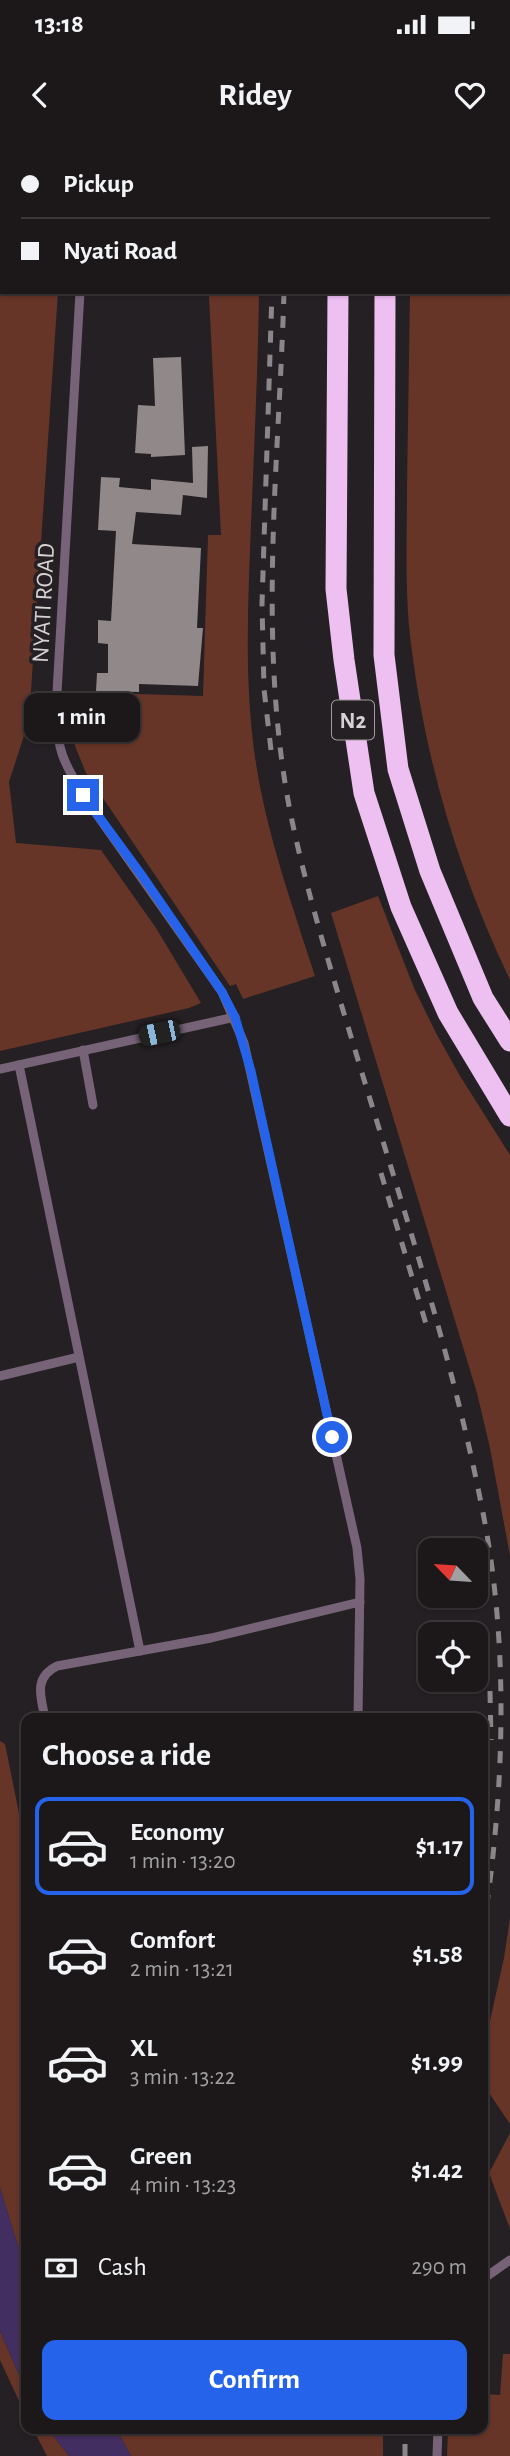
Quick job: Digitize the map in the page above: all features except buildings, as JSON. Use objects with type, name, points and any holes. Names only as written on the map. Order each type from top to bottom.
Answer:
[{"type":"highway","name":"N2","points":[[338,294],[336,589],[364,793],[401,907],[447,1013],[510,1116]]},
{"type":"highway","name":"N2","points":[[384,294],[384,655],[398,769],[430,872],[483,998],[510,1041]]},
{"type":"lane","name":"NYATI ROAD","points":[[80,294],[56,710],[57,741],[65,764],[83,795],[222,992],[235,1017],[251,1071],[357,1548],[360,1602],[358,1713]]},
{"type":"lane","points":[[0,1069],[235,1017]]},
{"type":"lane","points":[[83,1050],[93,1105]]},
{"type":"lane","points":[[19,1065],[140,1651]]},
{"type":"lane","points":[[0,1376],[79,1357]]},
{"type":"lane","points":[[44,1713],[40,1682],[50,1669],[57,1666],[211,1638],[360,1602]]},
{"type":"lane","points":[[488,2275],[510,2260]]},
{"type":"lane","points":[[436,2456],[438,2434]]},
{"type":"shaded area","points":[[0,294],[58,294],[29,720],[9,782],[16,843],[101,850],[156,928],[201,1003],[0,1051]]},
{"type":"shaded area","points":[[186,294],[259,294],[248,612],[252,728],[260,785],[273,841],[315,976],[243,999],[236,984],[230,986],[86,773],[71,736],[72,692],[203,696],[208,535],[221,535],[209,296]]},
{"type":"shaded area","points":[[410,294],[510,294],[510,980],[473,894],[432,763],[409,626],[407,557]]},
{"type":"shaded area","points":[[378,896],[414,988],[436,1033],[510,1155],[510,1556],[477,1393],[331,913]]},
{"type":"shaded area","points":[[0,1741],[5,1744],[21,1823],[21,2256],[0,2188]]},
{"type":"shaded area","points":[[510,1918],[510,2124],[488,2091],[488,2030]]},
{"type":"shaded area","points":[[510,2133],[510,2229],[489,2173]]},
{"type":"shaded area","points":[[0,2188],[21,2256],[21,2379],[0,2331]]},
{"type":"shaded area","points":[[0,2331],[21,2379],[21,2405],[0,2360]]},
{"type":"shaded area","points":[[503,2354],[510,2354],[510,2456],[447,2456],[448,2434],[488,2434],[488,2394],[500,2395]]},
{"type":"shaded area","points":[[36,2434],[52,2434],[69,2456],[47,2456]]},
{"type":"shaded area","points":[[52,2434],[119,2434],[131,2456],[69,2456]]},
{"type":"shaded area","points":[[119,2434],[383,2434],[383,2456],[131,2456]]},
{"type":"railway","points":[[271,750],[264,689],[262,604],[272,294]]},
{"type":"railway","points":[[284,294],[272,617],[280,747],[290,811],[309,894],[437,1321],[467,1439],[490,1551],[500,1660],[501,1714],[500,1769],[488,1892]]},
{"type":"railway","points":[[381,1173],[426,1324]]},
{"type":"railway","points":[[490,1691],[491,1740]]},
{"type":"railway","points":[[405,2434],[405,2456]]},
{"type":"route","points":[[83,795],[210,973],[235,1017],[251,1071],[332,1437]]}]
